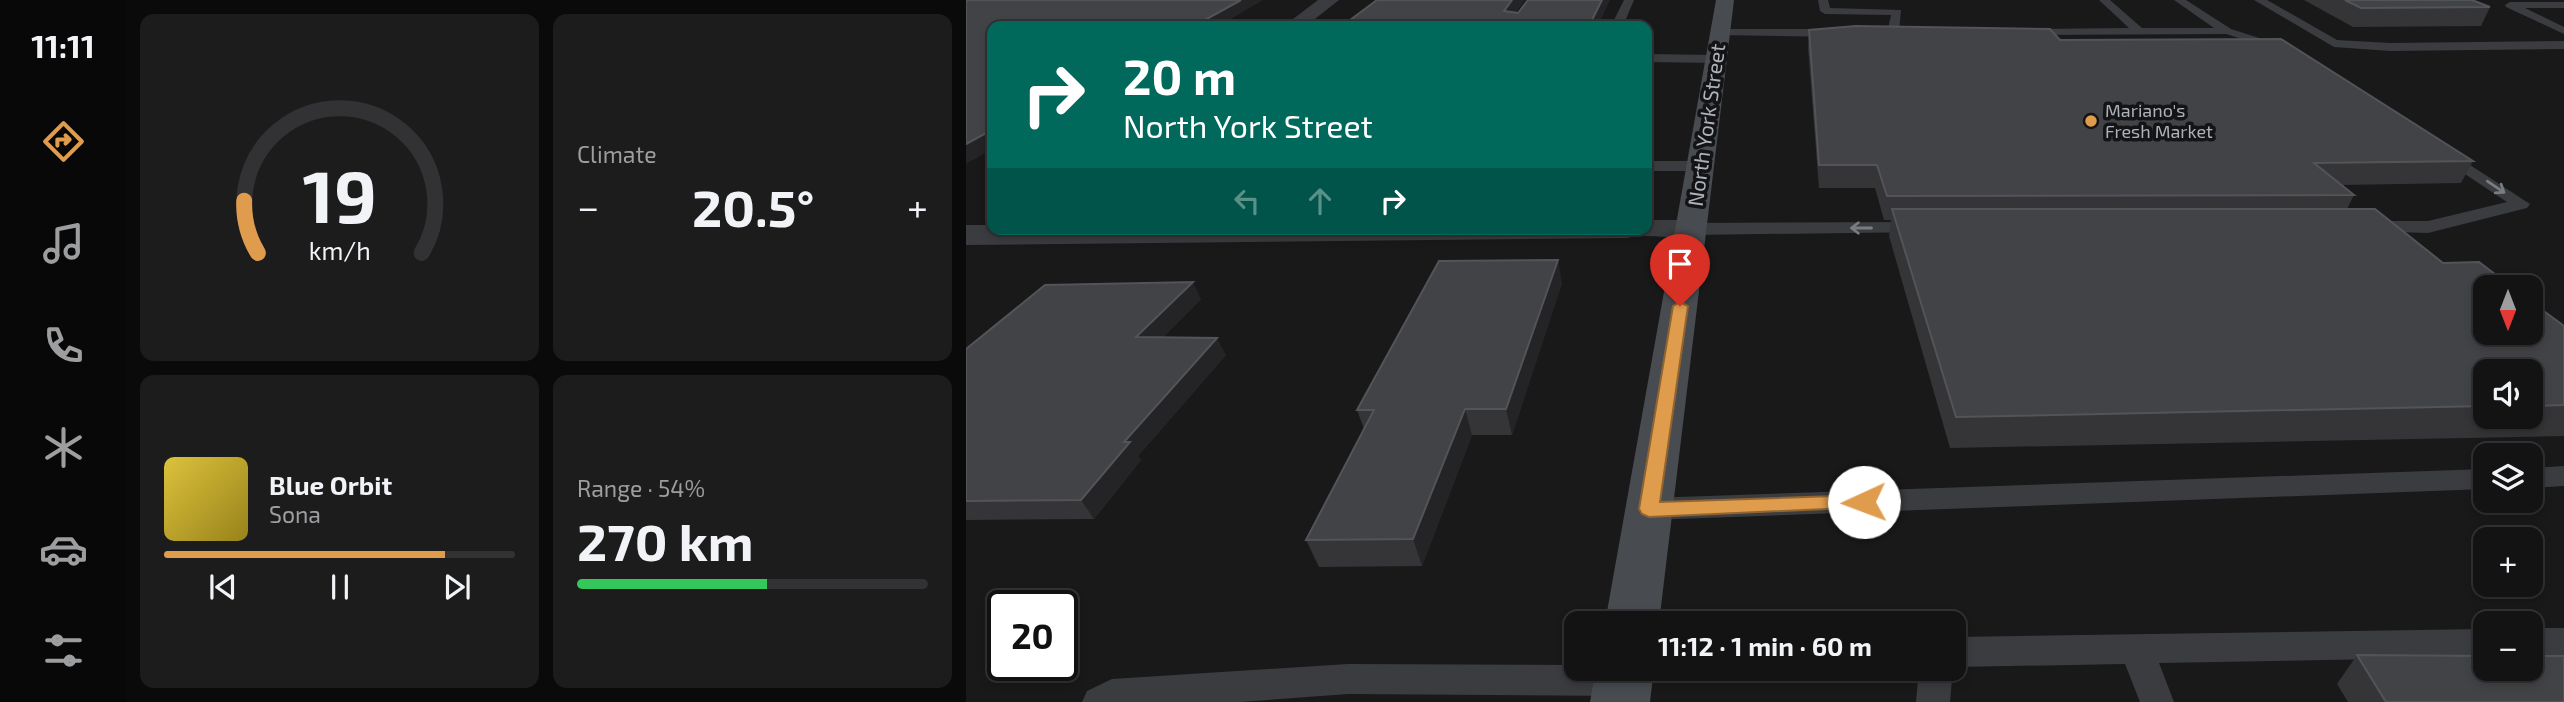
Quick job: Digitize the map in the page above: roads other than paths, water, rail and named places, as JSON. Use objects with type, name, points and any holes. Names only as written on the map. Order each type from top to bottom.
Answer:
[{"type":"main road","name":"North York Street","points":[[1634,611],[1725,0]]},
{"type":"street","points":[[1301,21],[1330,0]]},
{"type":"street","points":[[1652,229],[1692,229]]},
{"type":"street","points":[[966,235],[987,233]]},
{"type":"street","points":[[966,261],[1003,235]]},
{"type":"lane","points":[[1619,21],[1629,0]]},
{"type":"lane","points":[[1823,0],[1825,11],[1896,12],[1893,33]]},
{"type":"lane","points":[[2104,0],[2140,32]]},
{"type":"lane","points":[[2179,0],[2227,31],[2288,49],[2300,57]]},
{"type":"lane","points":[[2259,0],[2334,43],[2390,47],[2564,45]]},
{"type":"lane","points":[[2564,5],[2510,5],[2564,31]]},
{"type":"lane","points":[[2012,32],[2227,31]]},
{"type":"lane","points":[[1720,33],[1855,33]]},
{"type":"lane","points":[[1652,58],[1717,59]]},
{"type":"lane","points":[[2346,227],[2428,227],[2521,204],[2428,142]]},
{"type":"lane","points":[[1652,166],[1701,166]]},
{"type":"lane","points":[[1692,229],[1933,228]]},
{"type":"lane","points":[[2543,478],[2564,477]]},
{"type":"lane","points":[[1649,509],[2473,479]]},
{"type":"lane","points":[[2543,642],[2564,642]]},
{"type":"lane","points":[[1966,652],[2473,643]]},
{"type":"lane","points":[[2137,651],[2157,702]]},
{"type":"lane","points":[[1099,702],[1112,695],[1348,679],[1623,684]]},
{"type":"lane","points":[[1933,702],[1935,681]]},
{"type":"place","name":"Mariano's Fresh Market","points":[[2091,121]]}]
